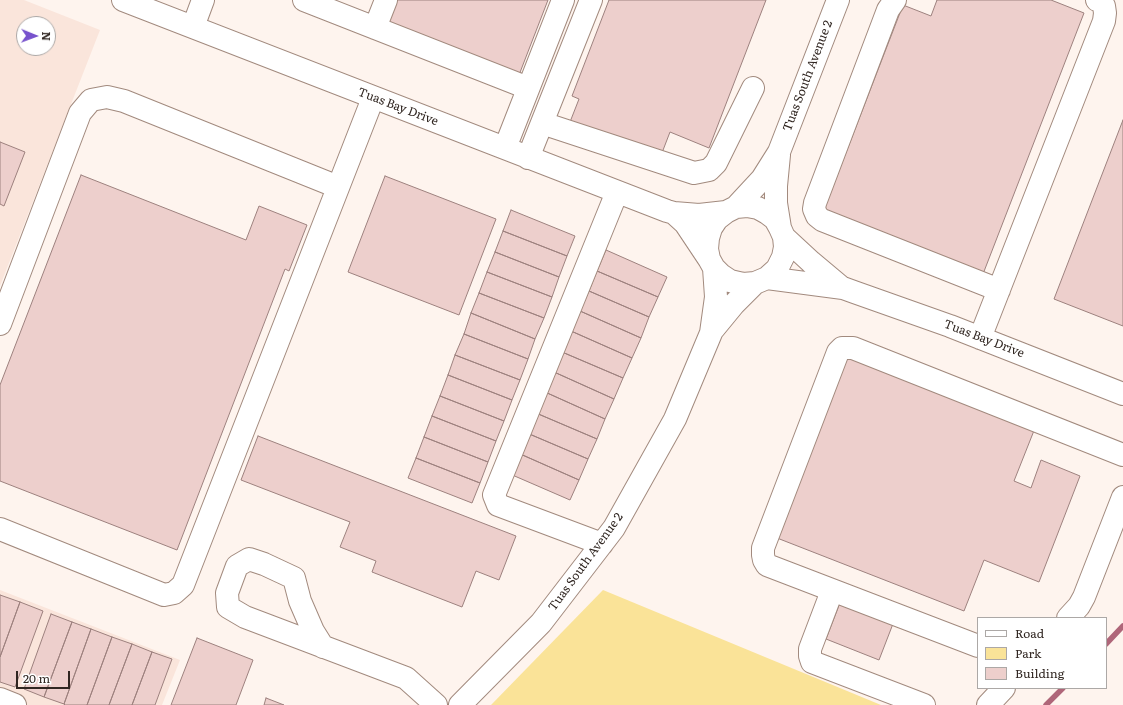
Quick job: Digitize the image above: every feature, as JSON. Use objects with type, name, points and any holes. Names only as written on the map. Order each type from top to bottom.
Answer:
[{"type":"street","name":"Tuas Bay Drive","points":[[123,0],[528,158],[674,213],[699,215],[731,210]]},
{"type":"street","points":[[193,27],[203,0]]},
{"type":"street","points":[[304,0],[528,88]]},
{"type":"street","points":[[375,28],[386,0]]},
{"type":"street","points":[[505,148],[563,0]]},
{"type":"street","points":[[528,158],[591,0]]},
{"type":"street","name":"Tuas South Avenue 2","points":[[731,210],[762,179],[779,152],[838,0]]},
{"type":"street","points":[[896,0],[888,10],[814,209],[817,216],[822,220],[999,290]]},
{"type":"street","points":[[980,338],[1104,22],[1104,6],[1100,1],[1096,0]]},
{"type":"street","points":[[542,123],[694,173],[708,170],[716,163],[753,88]]},
{"type":"street","points":[[0,324],[80,113],[91,100],[107,97],[124,101],[338,188]]},
{"type":"street","points":[[0,529],[164,595],[174,593],[183,585],[374,98]]},
{"type":"street","name":"Tuas South Avenue 2","points":[[779,152],[776,203],[782,232]]},
{"type":"street","points":[[602,544],[498,505],[494,496],[617,192]]},
{"type":"street","points":[[747,206],[758,208],[775,219],[782,232],[785,247],[783,257],[777,269],[761,280],[743,284],[730,281],[721,275],[712,263],[707,243],[711,228],[717,219],[731,210],[747,206]]},
{"type":"street","name":"Tuas Bay Drive","points":[[674,213],[685,223],[712,263]]},
{"type":"street","name":"Tuas Bay Drive","points":[[782,232],[811,262],[843,288]]},
{"type":"street","name":"Tuas South Avenue 2","points":[[460,705],[541,622],[614,528],[675,419],[710,333],[716,297],[712,263]]},
{"type":"street","name":"Tuas Bay Drive","points":[[761,280],[843,288],[950,326],[1123,394]]},
{"type":"street","name":"Tuas South Avenue 2","points":[[710,333],[734,304],[761,280]]},
{"type":"street","points":[[977,646],[767,565],[763,555],[763,548],[838,352],[842,348],[853,348],[1123,455]]},
{"type":"street","points":[[1069,617],[1079,606],[1084,597],[1123,497]]},
{"type":"street","points":[[323,646],[300,601],[294,578],[264,564],[249,559],[237,566],[226,593],[228,607],[245,617],[406,678],[436,705]]},
{"type":"street","points":[[832,591],[810,649],[812,662],[924,705]]},
{"type":"street","points":[[988,705],[1003,689]]},
{"type":"street","points":[[0,699],[15,705]]},
{"type":"shaded area","points":[[0,0],[24,0],[100,30],[0,286]]},
{"type":"shaded area","points":[[0,590],[180,660],[162,705],[0,705]]},
{"type":"green space","points":[[603,590],[881,705],[491,705]]},
{"type":"building","points":[[396,0],[548,0],[519,75],[387,24]]},
{"type":"building","points":[[609,0],[766,0],[709,148],[670,132],[660,158],[570,122],[579,99],[572,96]]},
{"type":"building","points":[[937,0],[1051,0],[1084,13],[983,274],[823,212],[903,5],[931,16]]},
{"type":"building","points":[[1123,120],[1123,326],[1054,299]]},
{"type":"building","points":[[0,142],[25,152],[4,206],[0,204]]},
{"type":"building","points":[[81,175],[246,240],[259,206],[307,225],[289,271],[285,269],[177,550],[0,481],[0,385]]},
{"type":"building","points":[[385,176],[496,219],[459,315],[348,272]]},
{"type":"building","points":[[511,210],[575,236],[567,256],[503,231]]},
{"type":"building","points":[[503,231],[567,256],[559,277],[495,252]]},
{"type":"building","points":[[606,250],[667,277],[658,297],[597,271]]},
{"type":"building","points":[[495,252],[559,277],[552,297],[487,272]]},
{"type":"building","points":[[597,271],[658,297],[649,317],[589,291]]},
{"type":"building","points":[[487,272],[552,297],[544,318],[479,293]]},
{"type":"building","points":[[589,291],[649,317],[641,338],[580,311]]},
{"type":"building","points":[[479,293],[544,318],[535,339],[471,313]]},
{"type":"building","points":[[580,311],[641,338],[632,358],[571,331]]},
{"type":"building","points":[[471,313],[535,339],[528,359],[464,334]]},
{"type":"building","points":[[571,331],[632,358],[623,378],[562,352]]},
{"type":"building","points":[[464,334],[528,359],[520,380],[455,355]]},
{"type":"building","points":[[849,349],[1037,423],[1014,481],[1031,488],[1041,460],[1080,476],[1039,582],[984,560],[964,611],[777,538]]},
{"type":"building","points":[[562,352],[623,378],[614,399],[554,372]]},
{"type":"building","points":[[455,355],[520,380],[512,400],[448,375]]},
{"type":"building","points":[[554,372],[614,399],[605,419],[545,392]]},
{"type":"building","points":[[448,375],[512,400],[504,421],[440,396]]},
{"type":"building","points":[[545,392],[605,419],[597,439],[536,413]]},
{"type":"building","points":[[440,396],[504,421],[496,441],[432,416]]},
{"type":"building","points":[[536,413],[597,439],[588,459],[527,433]]},
{"type":"building","points":[[432,416],[496,441],[488,462],[424,437]]},
{"type":"building","points":[[527,433],[588,459],[579,480],[518,453]]},
{"type":"building","points":[[258,436],[516,536],[499,580],[476,571],[462,607],[372,572],[376,561],[340,547],[350,522],[241,480]]},
{"type":"building","points":[[424,437],[488,462],[480,483],[416,458]]},
{"type":"building","points":[[518,453],[579,480],[570,500],[510,474]]},
{"type":"building","points":[[416,458],[480,483],[472,503],[408,478]]},
{"type":"building","points":[[0,595],[20,602],[0,657]]},
{"type":"building","points":[[843,595],[896,616],[879,660],[826,639]]},
{"type":"building","points":[[20,602],[43,611],[15,687],[0,682],[0,657]]},
{"type":"building","points":[[51,614],[72,622],[44,697],[24,689]]},
{"type":"building","points":[[72,622],[91,629],[64,704],[44,697]]},
{"type":"building","points":[[91,629],[112,637],[87,705],[65,705],[64,704]]},
{"type":"building","points":[[112,637],[132,644],[109,705],[87,705]]},
{"type":"building","points":[[197,638],[253,660],[236,705],[171,705]]},
{"type":"building","points":[[132,644],[152,652],[132,705],[109,705]]},
{"type":"building","points":[[152,652],[172,659],[155,705],[132,705]]},
{"type":"building","points":[[266,698],[284,705],[264,705]]},
{"type":"waterway","points":[[1107,643],[1123,626]]},
{"type":"waterway","points":[[1046,705],[1062,689]]}]
